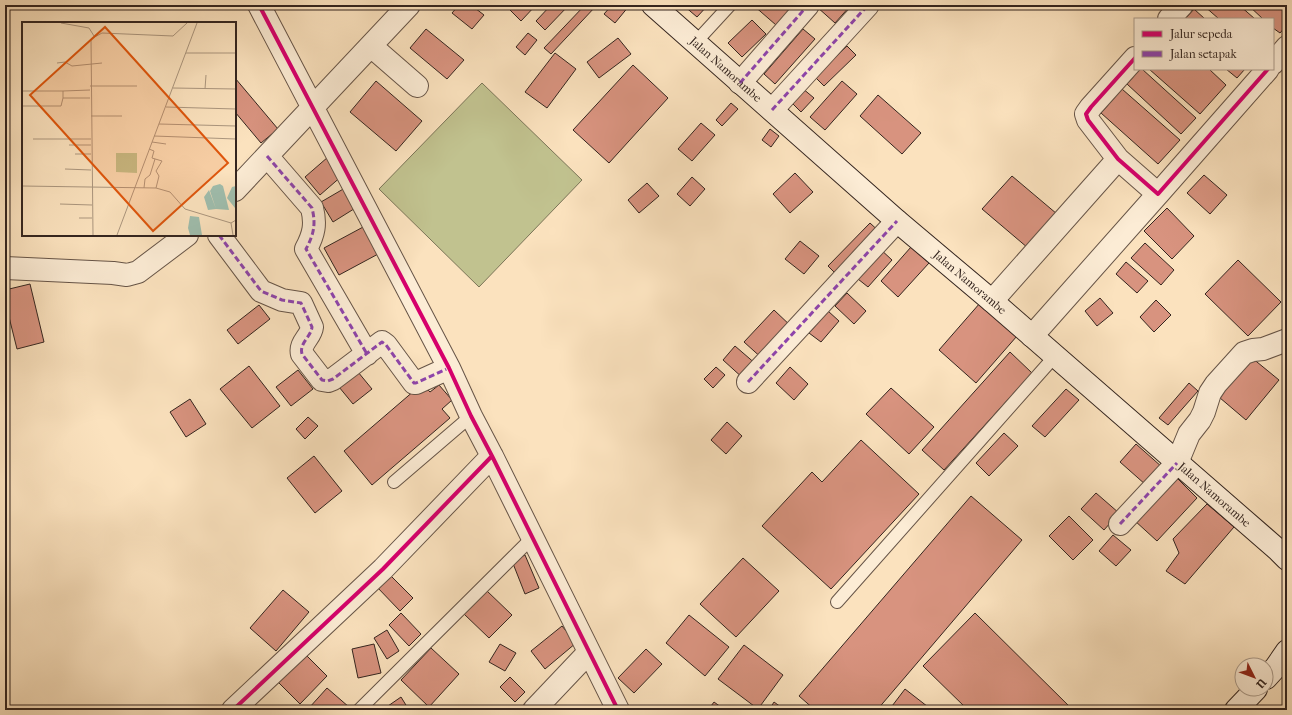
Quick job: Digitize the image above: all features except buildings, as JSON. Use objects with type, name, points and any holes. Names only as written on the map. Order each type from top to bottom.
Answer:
[{"type":"street","points":[[259,5],[449,368],[471,416],[618,710]]},
{"type":"street","points":[[236,189],[409,5]]},
{"type":"street","name":"Jalan Namorambe","points":[[652,5],[897,221],[992,301],[1287,559]]},
{"type":"street","points":[[740,83],[808,5]]},
{"type":"street","points":[[772,110],[868,5]]},
{"type":"street","points":[[1170,18],[1182,5]]},
{"type":"street","points":[[371,46],[417,86]]},
{"type":"street","points":[[1274,62],[1287,47]]},
{"type":"street","points":[[1134,59],[1086,114],[1088,120],[1118,159],[1158,194]]},
{"type":"street","points":[[1032,336],[1267,70]]},
{"type":"street","points":[[267,156],[312,208],[315,218],[315,228],[312,238],[306,248],[367,354]]},
{"type":"street","points":[[992,301],[1118,159]]},
{"type":"street","points":[[748,382],[897,221]]},
{"type":"street","points":[[5,268],[127,275],[138,272],[186,236]]},
{"type":"street","points":[[220,236],[261,291],[282,300],[301,303],[311,324],[312,330],[301,350],[302,354],[322,380],[328,381],[333,379],[382,342],[386,345],[412,382],[416,384],[449,368]]},
{"type":"street","points":[[1120,524],[1177,463],[1189,434],[1200,420],[1210,393],[1216,384],[1244,353],[1252,350],[1263,349],[1287,340]]},
{"type":"street","points":[[233,710],[383,569],[492,456]]},
{"type":"street","points":[[1274,669],[1287,651]]},
{"type":"street","points":[[534,710],[589,652]]},
{"type":"lane","points":[[695,43],[730,5]]},
{"type":"lane","points":[[837,602],[1055,356]]},
{"type":"lane","points":[[394,482],[471,416]]},
{"type":"lane","points":[[359,710],[532,538]]},
{"type":"green space","points":[[482,83],[582,180],[479,287],[379,189]]},
{"type":"marked path","points":[[740,83],[808,5]]},
{"type":"marked path","points":[[772,110],[868,5]]},
{"type":"marked path","points":[[267,156],[312,208],[314,229],[306,249],[367,354]]},
{"type":"marked path","points":[[748,382],[897,221]]},
{"type":"marked path","points":[[220,236],[261,291],[282,300],[301,303],[312,327],[310,334],[302,347],[302,354],[322,380],[328,381],[333,379],[382,342],[386,345],[414,383],[449,368]]},
{"type":"marked path","points":[[1120,524],[1177,463]]},
{"type":"cycle path","points":[[259,5],[449,368],[471,416],[618,710]]},
{"type":"cycle path","points":[[1134,59],[1086,114],[1088,120],[1118,159],[1158,194],[1267,70]]},
{"type":"cycle path","points":[[233,710],[383,569],[492,456]]}]
